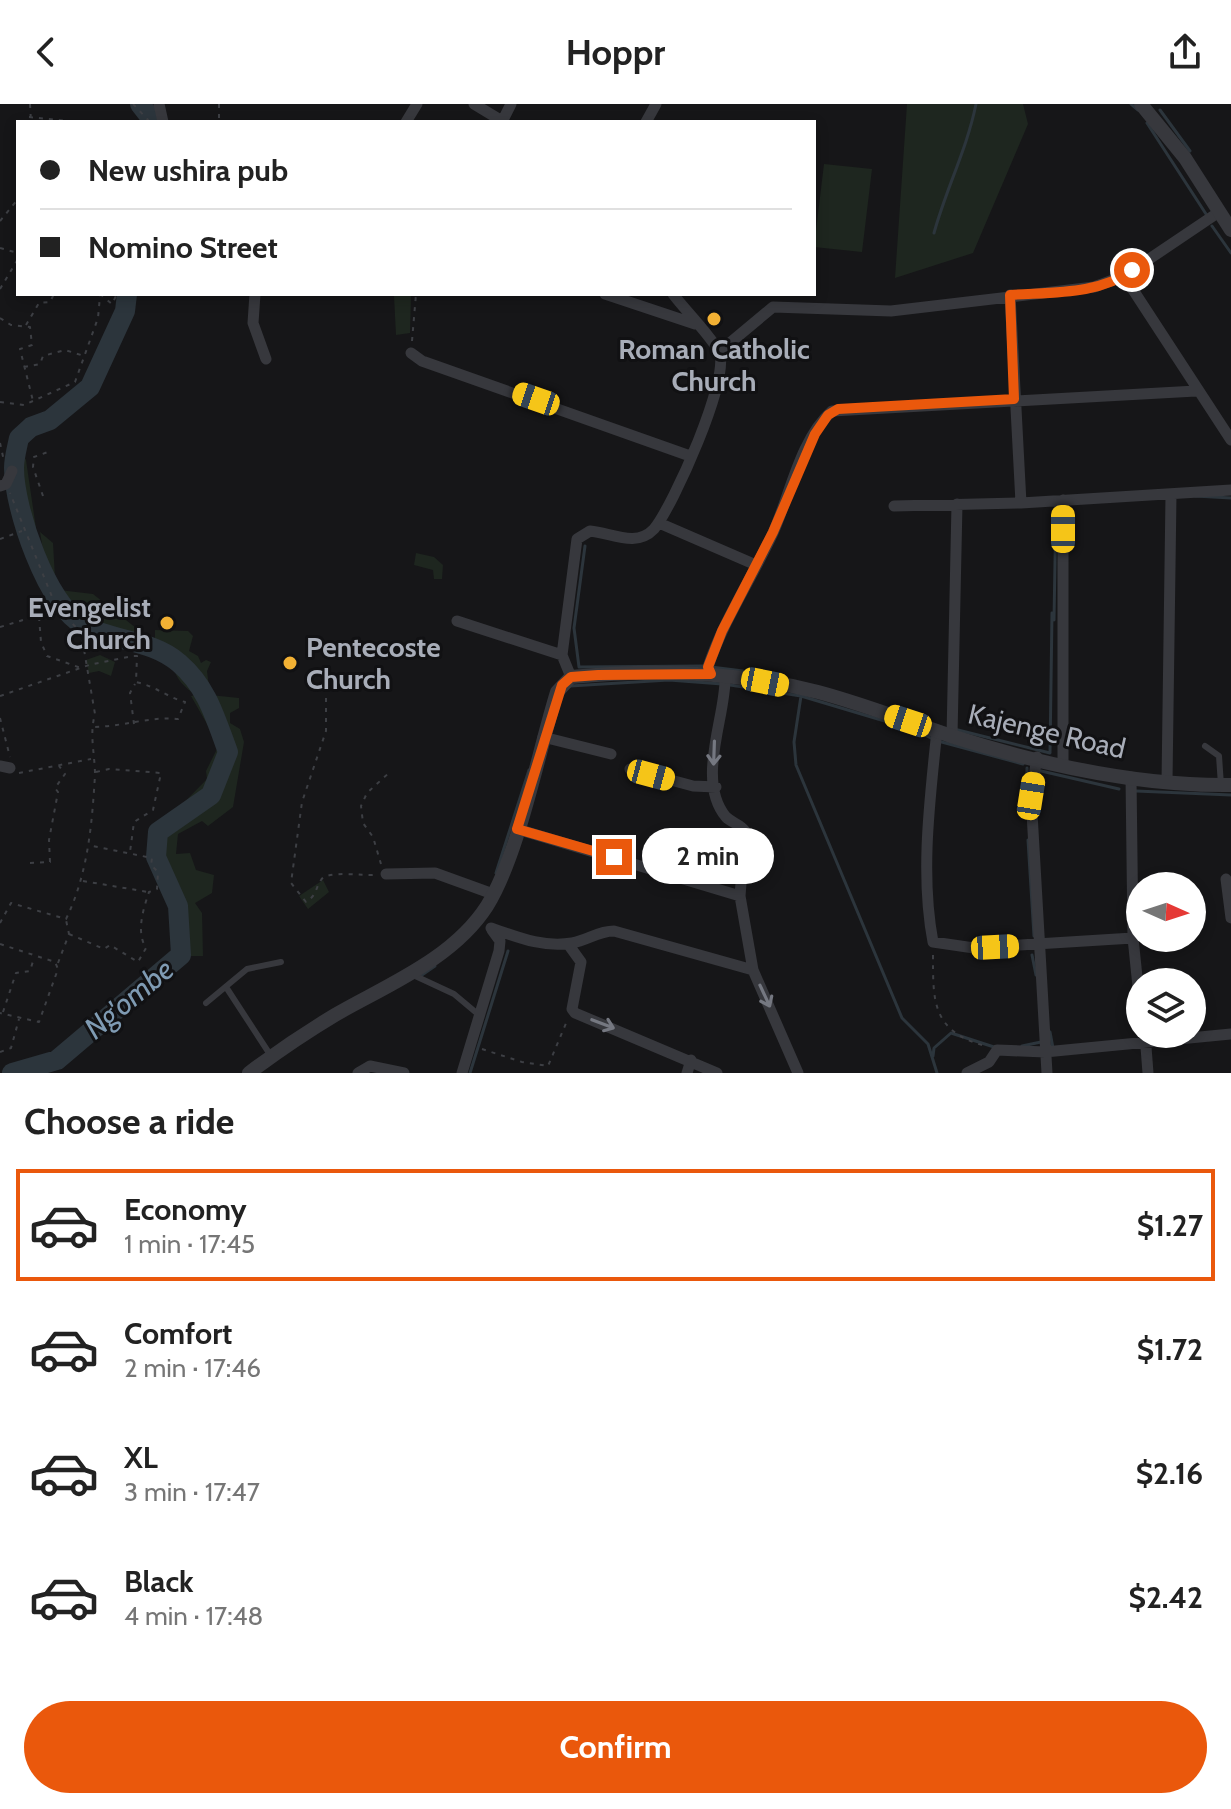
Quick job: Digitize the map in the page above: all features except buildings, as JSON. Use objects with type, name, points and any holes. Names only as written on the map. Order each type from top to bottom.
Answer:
[{"type":"street","points":[[474,104],[499,120]]},
{"type":"street","points":[[1145,106],[1185,158],[1231,230]]},
{"type":"street","points":[[719,352],[773,307],[881,311],[1094,287],[1124,276],[1219,212]]},
{"type":"street","points":[[1124,276],[1196,391],[1231,440]]},
{"type":"street","points":[[1010,295],[1021,503]]},
{"type":"street","points":[[255,296],[253,323],[266,359]]},
{"type":"street","points":[[611,296],[695,324]]},
{"type":"street","points":[[249,1073],[271,1056],[411,974],[457,939],[478,917],[493,894],[517,829],[557,692],[571,677],[562,655],[577,539],[590,531],[641,539],[659,523],[721,381],[719,352],[674,296]]},
{"type":"street","points":[[411,353],[422,361],[690,456]]},
{"type":"street","points":[[798,1073],[753,970],[740,896],[745,831],[724,815],[716,787],[712,754],[718,675],[708,667],[815,434],[832,411],[1196,391]]},
{"type":"street","points":[[894,506],[1021,503],[1231,490]]},
{"type":"street","points":[[1167,782],[1171,495]]},
{"type":"street","points":[[1063,500],[1063,764]]},
{"type":"street","points":[[952,736],[957,504]]},
{"type":"street","points":[[659,523],[756,565]]},
{"type":"street","points":[[457,621],[562,655]]},
{"type":"street","name":"Kajenge Road","points":[[571,677],[718,675],[818,692],[952,736],[1063,764],[1167,782],[1226,785]]},
{"type":"street","points":[[937,730],[928,853],[929,921],[933,942],[974,948],[1126,938]]},
{"type":"street","points":[[543,737],[611,754]]},
{"type":"street","points":[[1037,757],[1031,796],[1047,1073]]},
{"type":"street","points":[[630,769],[693,786],[716,787]]},
{"type":"street","points":[[1131,777],[1132,872]]},
{"type":"street","points":[[517,829],[740,896]]},
{"type":"street","points":[[386,874],[435,873],[493,894]]},
{"type":"street","points":[[1226,879],[1231,918]]},
{"type":"street","points":[[462,1073],[499,951],[500,941],[478,917]]},
{"type":"street","points":[[491,928],[539,944],[568,944],[603,931],[614,931],[753,970]]},
{"type":"street","points":[[568,944],[581,962],[572,1009],[580,1016],[717,1073]]},
{"type":"street","points":[[1206,1035],[1231,1034]]},
{"type":"street","points":[[967,1073],[989,1062],[997,1050],[1045,1052],[1126,1041]]},
{"type":"street","points":[[1147,1048],[1148,1073]]},
{"type":"street","points":[[687,1073],[691,1060]]},
{"type":"street","points":[[358,1073],[370,1066],[404,1073]]},
{"type":"lane","points":[[1205,746],[1219,756],[1226,785]]},
{"type":"lane","points":[[206,1003],[247,969],[281,962]]},
{"type":"lane","points":[[411,974],[454,994],[479,1016]]},
{"type":"lane","points":[[226,987],[271,1056]]},
{"type":"path","points":[[30,104],[30,120]]},
{"type":"path","points":[[133,104],[148,120]]},
{"type":"path","points":[[29,117],[58,120]]},
{"type":"path","points":[[0,221],[16,201]]},
{"type":"path","points":[[0,289],[16,262]]},
{"type":"path","points":[[25,325],[39,303],[50,302],[53,296]]},
{"type":"path","points":[[0,402],[18,405],[73,384],[80,373],[83,355],[98,318],[100,296]]},
{"type":"path","points":[[101,296],[112,304],[116,296]]},
{"type":"path","points":[[411,353],[416,296]]},
{"type":"path","points":[[0,318],[11,325],[30,327],[32,345],[20,348],[33,401]]},
{"type":"path","points":[[23,367],[40,364],[43,356],[57,351],[83,355]]},
{"type":"path","points":[[0,443],[6,479],[23,530],[57,609],[81,632],[84,668],[94,705],[95,772],[82,881],[66,919],[69,934],[40,1020],[1,1013],[16,973],[30,971],[35,958]]},
{"type":"path","points":[[43,496],[33,467],[34,457],[48,452]]},
{"type":"path","points":[[0,539],[23,530]]},
{"type":"path","points":[[0,627],[57,609]]},
{"type":"path","points":[[39,617],[41,642],[47,656],[84,668]]},
{"type":"path","points":[[0,696],[33,682],[137,656],[136,682],[130,693],[134,725]]},
{"type":"path","points":[[92,727],[134,725],[157,717],[180,718],[185,702],[169,698],[154,686],[136,682]]},
{"type":"path","points":[[326,688],[326,731],[302,802],[291,883],[306,902],[316,894],[320,880],[327,875],[386,874],[373,837],[363,823],[361,806],[371,789],[391,771]]},
{"type":"path","points":[[0,718],[8,737],[5,767],[16,773],[93,759]]},
{"type":"path","points":[[30,863],[50,862],[49,840],[58,792],[55,788],[65,774],[59,765]]},
{"type":"path","points":[[95,772],[109,769],[161,773],[153,810],[134,822],[130,852]]},
{"type":"path","points":[[82,881],[149,892],[157,889],[158,872],[151,865],[152,858],[86,845]]},
{"type":"path","points":[[69,934],[104,949],[110,945],[138,962],[146,948],[140,928],[149,892]]},
{"type":"path","points":[[0,923],[11,903],[66,919]]},
{"type":"path","points":[[933,942],[933,1002],[937,1010],[962,1037],[997,1050]]},
{"type":"path","points":[[0,944],[58,964]]},
{"type":"path","points":[[471,1044],[522,1062],[548,1066],[572,1009]]},
{"type":"path","points":[[0,1052],[11,1048],[14,1043],[19,1018]]},
{"type":"shaded area","points":[[907,104],[1023,104],[1028,124],[973,253],[895,278]]},
{"type":"shaded area","points":[[824,164],[872,169],[862,252],[816,247]]},
{"type":"shaded area","points":[[394,296],[411,296],[410,333],[396,335]]},
{"type":"shaded area","points":[[13,452],[22,452],[26,460],[43,576],[21,517],[6,460]]},
{"type":"shaded area","points":[[40,532],[53,543],[56,595],[47,575]]},
{"type":"shaded area","points":[[416,553],[434,557],[443,565],[442,579],[434,579],[433,570],[414,565]]},
{"type":"shaded area","points":[[59,590],[93,594],[155,643],[155,630],[188,631],[193,636],[189,651],[198,656],[201,663],[206,660],[211,662],[207,671],[210,695],[239,698],[239,708],[230,713],[230,723],[240,729],[244,742],[233,807],[208,826],[202,821],[178,834],[176,854],[190,853],[196,870],[214,875],[212,893],[195,903],[202,913],[203,956],[178,956],[176,923],[154,862],[154,833],[207,779],[206,771],[219,745],[191,696],[196,695],[181,682],[174,665],[155,645],[90,640],[58,608]]},
{"type":"shaded area","points":[[100,655],[115,662],[111,676],[99,671],[89,673],[86,660]]},
{"type":"shaded area","points":[[323,880],[329,892],[308,909],[299,896]]},
{"type":"waterway","name":"Ng'ombe","points":[[140,104],[152,120]]},
{"type":"waterway","points":[[934,233],[976,104]]},
{"type":"waterway","points":[[1131,104],[1138,110]]},
{"type":"waterway","points":[[1160,110],[1190,151]]},
{"type":"waterway","points":[[1147,123],[1206,214]]},
{"type":"waterway","points":[[1212,226],[1231,253]]},
{"type":"waterway","name":"Ng'ombe","points":[[12,1073],[57,1060],[181,955],[178,906],[156,857],[158,832],[211,795],[228,752],[203,692],[189,672],[156,649],[83,625],[57,598],[35,554],[15,486],[14,468],[19,438],[31,427],[50,420],[90,387],[125,311],[127,296]]},
{"type":"waterway","points":[[1195,496],[1231,498]]},
{"type":"waterway","points":[[1054,620],[1056,504]]},
{"type":"waterway","points":[[585,546],[574,628],[579,667],[703,666]]},
{"type":"waterway","points":[[954,729],[1050,753],[1052,613]]},
{"type":"waterway","points":[[711,667],[743,671]]},
{"type":"waterway","points":[[570,686],[669,680],[722,684]]},
{"type":"waterway","points":[[730,685],[801,696]]},
{"type":"waterway","points":[[898,725],[801,696],[794,742],[796,765],[902,1018],[928,1044],[937,1073]]},
{"type":"waterway","points":[[916,731],[931,738]]},
{"type":"waterway","points":[[938,741],[1023,764]]},
{"type":"waterway","points":[[1027,768],[1027,788]]},
{"type":"waterway","points":[[496,873],[529,770]]},
{"type":"waterway","points":[[1041,771],[1119,789]]},
{"type":"waterway","points":[[1136,791],[1231,795]]},
{"type":"waterway","points":[[1028,840],[1034,936]]},
{"type":"waterway","points":[[470,1073],[508,951]]},
{"type":"waterway","points":[[1032,955],[1036,975]]},
{"type":"waterway","points":[[419,977],[435,966]]},
{"type":"waterway","points":[[1050,1032],[1053,1048]]},
{"type":"waterway","points":[[933,1056],[934,1048],[951,1033],[994,1047]]},
{"type":"waterway","points":[[1022,1046],[1041,1042]]},
{"type":"place","name":"Roman Catholic Church","points":[[714,319]]},
{"type":"place","name":"Evengelist Church","points":[[167,623]]},
{"type":"place","name":"Pentecoste Church","points":[[290,663]]},
{"type":"route","points":[[614,857],[517,829],[557,692],[562,685],[571,677],[598,675],[711,674],[708,667],[722,631],[773,532],[815,434],[832,411],[1014,399],[1010,295],[1094,287],[1111,283],[1132,270]]}]
